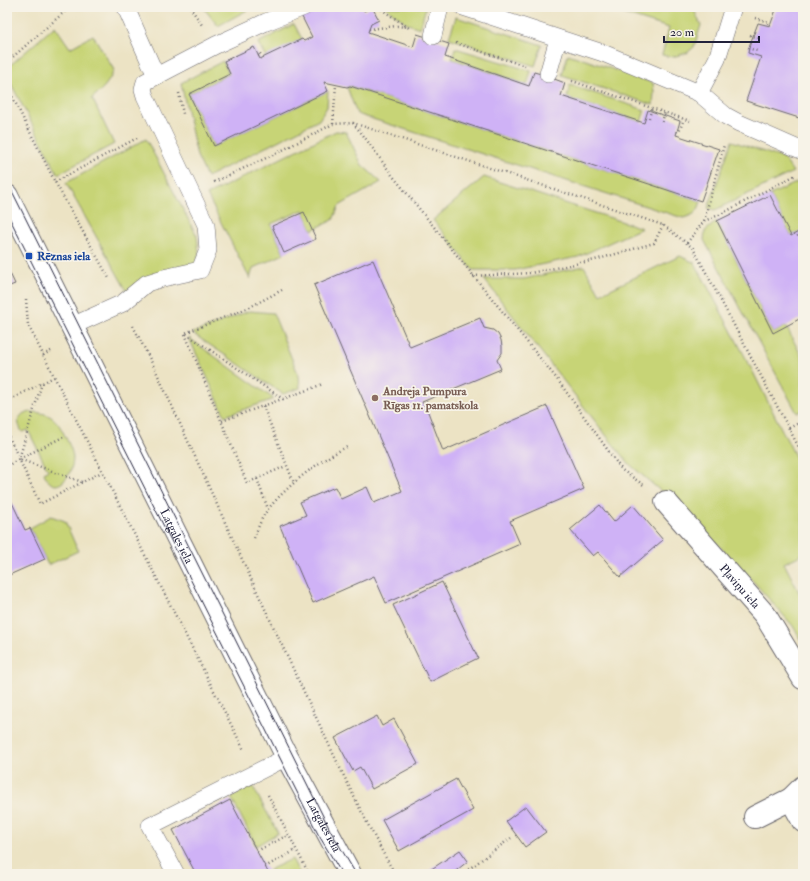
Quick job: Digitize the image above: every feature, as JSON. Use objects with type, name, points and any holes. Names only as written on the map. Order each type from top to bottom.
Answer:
[{"type":"street","name":"Latgales iela","points":[[7,196],[287,757],[350,874]]},
{"type":"street","name":"Pļaviņu iela","points":[[666,502],[765,615],[803,678]]},
{"type":"street","points":[[755,817],[797,793],[803,821]]},
{"type":"lane","points":[[72,326],[122,303],[147,283],[200,270],[208,250],[206,225],[145,96],[143,89],[145,82],[223,42],[266,22],[304,7]]},
{"type":"lane","points":[[433,36],[440,7]]},
{"type":"lane","points":[[463,7],[609,56],[699,93],[726,116],[739,124],[803,151]]},
{"type":"lane","points":[[699,93],[717,59],[733,7]]},
{"type":"lane","points":[[126,8],[156,76]]},
{"type":"lane","points":[[548,74],[558,39]]},
{"type":"lane","points":[[176,874],[150,826],[287,757]]},
{"type":"path","points":[[7,62],[70,7]]},
{"type":"path","points":[[378,7],[407,28]]},
{"type":"path","points":[[749,16],[769,22],[767,26]]},
{"type":"path","points":[[369,28],[397,26],[407,28],[694,122]]},
{"type":"path","points":[[333,124],[336,85]]},
{"type":"path","points":[[7,86],[55,182],[122,303],[155,369],[325,737],[379,847],[395,874]]},
{"type":"path","points":[[179,89],[184,118]]},
{"type":"path","points":[[649,118],[652,108]]},
{"type":"path","points":[[662,122],[665,112]]},
{"type":"path","points":[[677,131],[679,132],[684,119]]},
{"type":"path","points":[[352,123],[363,135],[392,176],[557,379],[622,470],[666,502]]},
{"type":"path","points":[[191,193],[275,154],[333,124],[352,123],[663,225],[693,248],[803,455]]},
{"type":"path","points":[[687,243],[704,221],[727,134],[739,124]]},
{"type":"path","points":[[55,182],[159,126]]},
{"type":"path","points":[[704,221],[719,215],[800,173]]},
{"type":"path","points":[[473,276],[530,273],[595,260],[654,243],[663,225]]},
{"type":"path","points":[[797,236],[803,233]]},
{"type":"path","points":[[185,332],[250,307],[282,290]]},
{"type":"path","points":[[25,294],[28,324],[102,472],[309,874]]},
{"type":"path","points":[[185,332],[283,399]]},
{"type":"path","points":[[185,332],[247,483],[286,466]]},
{"type":"path","points":[[7,401],[54,377]]},
{"type":"path","points":[[19,459],[42,383]]},
{"type":"path","points":[[222,421],[323,384]]},
{"type":"path","points":[[263,406],[294,483]]},
{"type":"path","points":[[789,428],[803,421]]},
{"type":"path","points":[[7,432],[40,504],[102,472]]},
{"type":"path","points":[[7,466],[65,436]]},
{"type":"path","points":[[254,538],[268,509],[294,483],[333,452],[349,446]]},
{"type":"path","points":[[19,459],[83,482]]},
{"type":"path","points":[[256,480],[268,509]]},
{"type":"path","points":[[257,851],[288,835]]},
{"type":"path","points":[[462,874],[511,838]]},
{"type":"path","points":[[265,867],[296,850]]},
{"type":"green space","points":[[203,7],[251,7],[251,8],[218,26]]},
{"type":"green space","points":[[385,7],[426,7],[420,28],[408,24]]},
{"type":"green space","points":[[601,7],[689,7],[695,12],[701,25],[694,47],[687,53],[672,57],[662,55],[669,28]]},
{"type":"green space","points":[[456,17],[542,45],[535,66],[449,38]]},
{"type":"green space","points":[[294,24],[302,39],[266,57],[258,43]]},
{"type":"green space","points":[[55,26],[70,48],[93,35],[114,70],[105,86],[92,98],[114,144],[58,174],[7,76],[7,68]]},
{"type":"green space","points":[[455,48],[531,71],[527,85],[452,59]]},
{"type":"green space","points":[[568,54],[653,83],[653,105],[562,75]]},
{"type":"green space","points":[[223,61],[229,74],[189,94],[214,146],[328,91],[327,107],[319,120],[207,177],[197,156],[181,83]]},
{"type":"green space","points":[[570,85],[645,110],[641,122],[567,98]]},
{"type":"green space","points":[[350,86],[701,201],[700,205],[690,216],[683,218],[357,114],[347,87]]},
{"type":"green space","points":[[336,131],[346,132],[362,165],[381,182],[339,206],[333,220],[312,230],[303,210],[271,224],[284,254],[253,268],[250,279],[207,195]]},
{"type":"green space","points":[[146,139],[197,236],[199,253],[196,267],[128,293],[66,183]]},
{"type":"green space","points":[[732,141],[782,158],[793,172],[715,210],[708,208]]},
{"type":"green space","points":[[484,177],[642,228],[578,257],[515,270],[473,270],[433,220]]},
{"type":"green space","points":[[798,182],[803,191],[803,230],[791,236],[770,195]]},
{"type":"green space","points":[[717,221],[773,333],[786,326],[803,359],[803,410],[797,413],[704,240],[705,231]]},
{"type":"green space","points":[[680,256],[695,263],[749,364],[803,472],[803,554],[784,563],[803,600],[803,644],[793,626],[752,580],[693,519],[627,462],[484,279],[524,279],[584,266],[600,294]]},
{"type":"green space","points":[[249,311],[273,313],[299,376],[300,388],[283,394],[193,333]]},
{"type":"green space","points":[[189,338],[274,399],[225,416]]},
{"type":"green space","points":[[33,412],[48,415],[56,421],[59,424],[71,449],[73,458],[70,472],[58,485],[48,481],[44,473],[48,470],[28,430],[22,432],[18,422],[21,415],[24,413]]},
{"type":"green space","points":[[51,516],[65,521],[78,551],[48,565],[30,528]]},
{"type":"green space","points":[[252,785],[278,833],[256,846],[231,797]]},
{"type":"green space","points":[[292,859],[300,874],[271,874],[269,870]]},
{"type":"building","points":[[297,7],[362,7],[364,11],[372,7],[379,20],[371,24],[368,32],[413,47],[417,34],[449,44],[445,57],[529,86],[534,72],[541,74],[565,83],[561,96],[644,123],[648,110],[680,121],[676,135],[719,149],[701,201],[350,86],[347,87],[324,82],[328,91],[214,146],[189,94],[230,74],[224,61],[254,47],[260,59],[302,39],[304,41],[312,37]]},
{"type":"building","points":[[777,7],[803,7],[803,106],[799,118],[746,101],[761,57],[748,53],[750,44],[758,23],[770,26]]},
{"type":"building","points":[[770,195],[791,236],[802,230],[803,232],[803,317],[773,333],[717,221]]},
{"type":"building","points":[[304,212],[316,239],[284,253],[272,226]]},
{"type":"building","points":[[373,260],[410,347],[480,318],[484,328],[493,330],[498,334],[501,340],[502,353],[497,360],[501,369],[422,402],[428,412],[443,451],[547,406],[584,489],[510,521],[520,544],[386,603],[374,576],[313,603],[280,526],[306,515],[300,502],[335,487],[341,499],[367,487],[374,503],[402,491],[314,285]]},
{"type":"building","points":[[7,267],[15,284],[7,287]]},
{"type":"building","points":[[7,492],[25,530],[30,528],[45,559],[7,576]]},
{"type":"building","points":[[600,505],[614,522],[633,505],[663,540],[620,577],[598,552],[593,556],[570,530]]},
{"type":"building","points":[[442,582],[478,658],[430,682],[393,605]]},
{"type":"building","points":[[377,716],[382,726],[394,719],[418,764],[372,789],[360,767],[353,771],[335,738]]},
{"type":"building","points":[[456,779],[473,810],[399,851],[382,820]]},
{"type":"building","points":[[230,800],[269,874],[196,874],[173,830]]},
{"type":"building","points":[[526,806],[546,832],[525,847],[506,821]]},
{"type":"building","points":[[460,850],[468,861],[452,874],[424,874]]},
{"type":"tram line","points":[[7,181],[330,830],[356,874]]},
{"type":"tram line","points":[[7,213],[318,834],[342,874]]},
{"type":"place","name":"Rēznas iela","points":[[29,256]]},
{"type":"place","name":"Andreja Pumpura Rīgas 11. pamatskola","points":[[375,398]]}]
